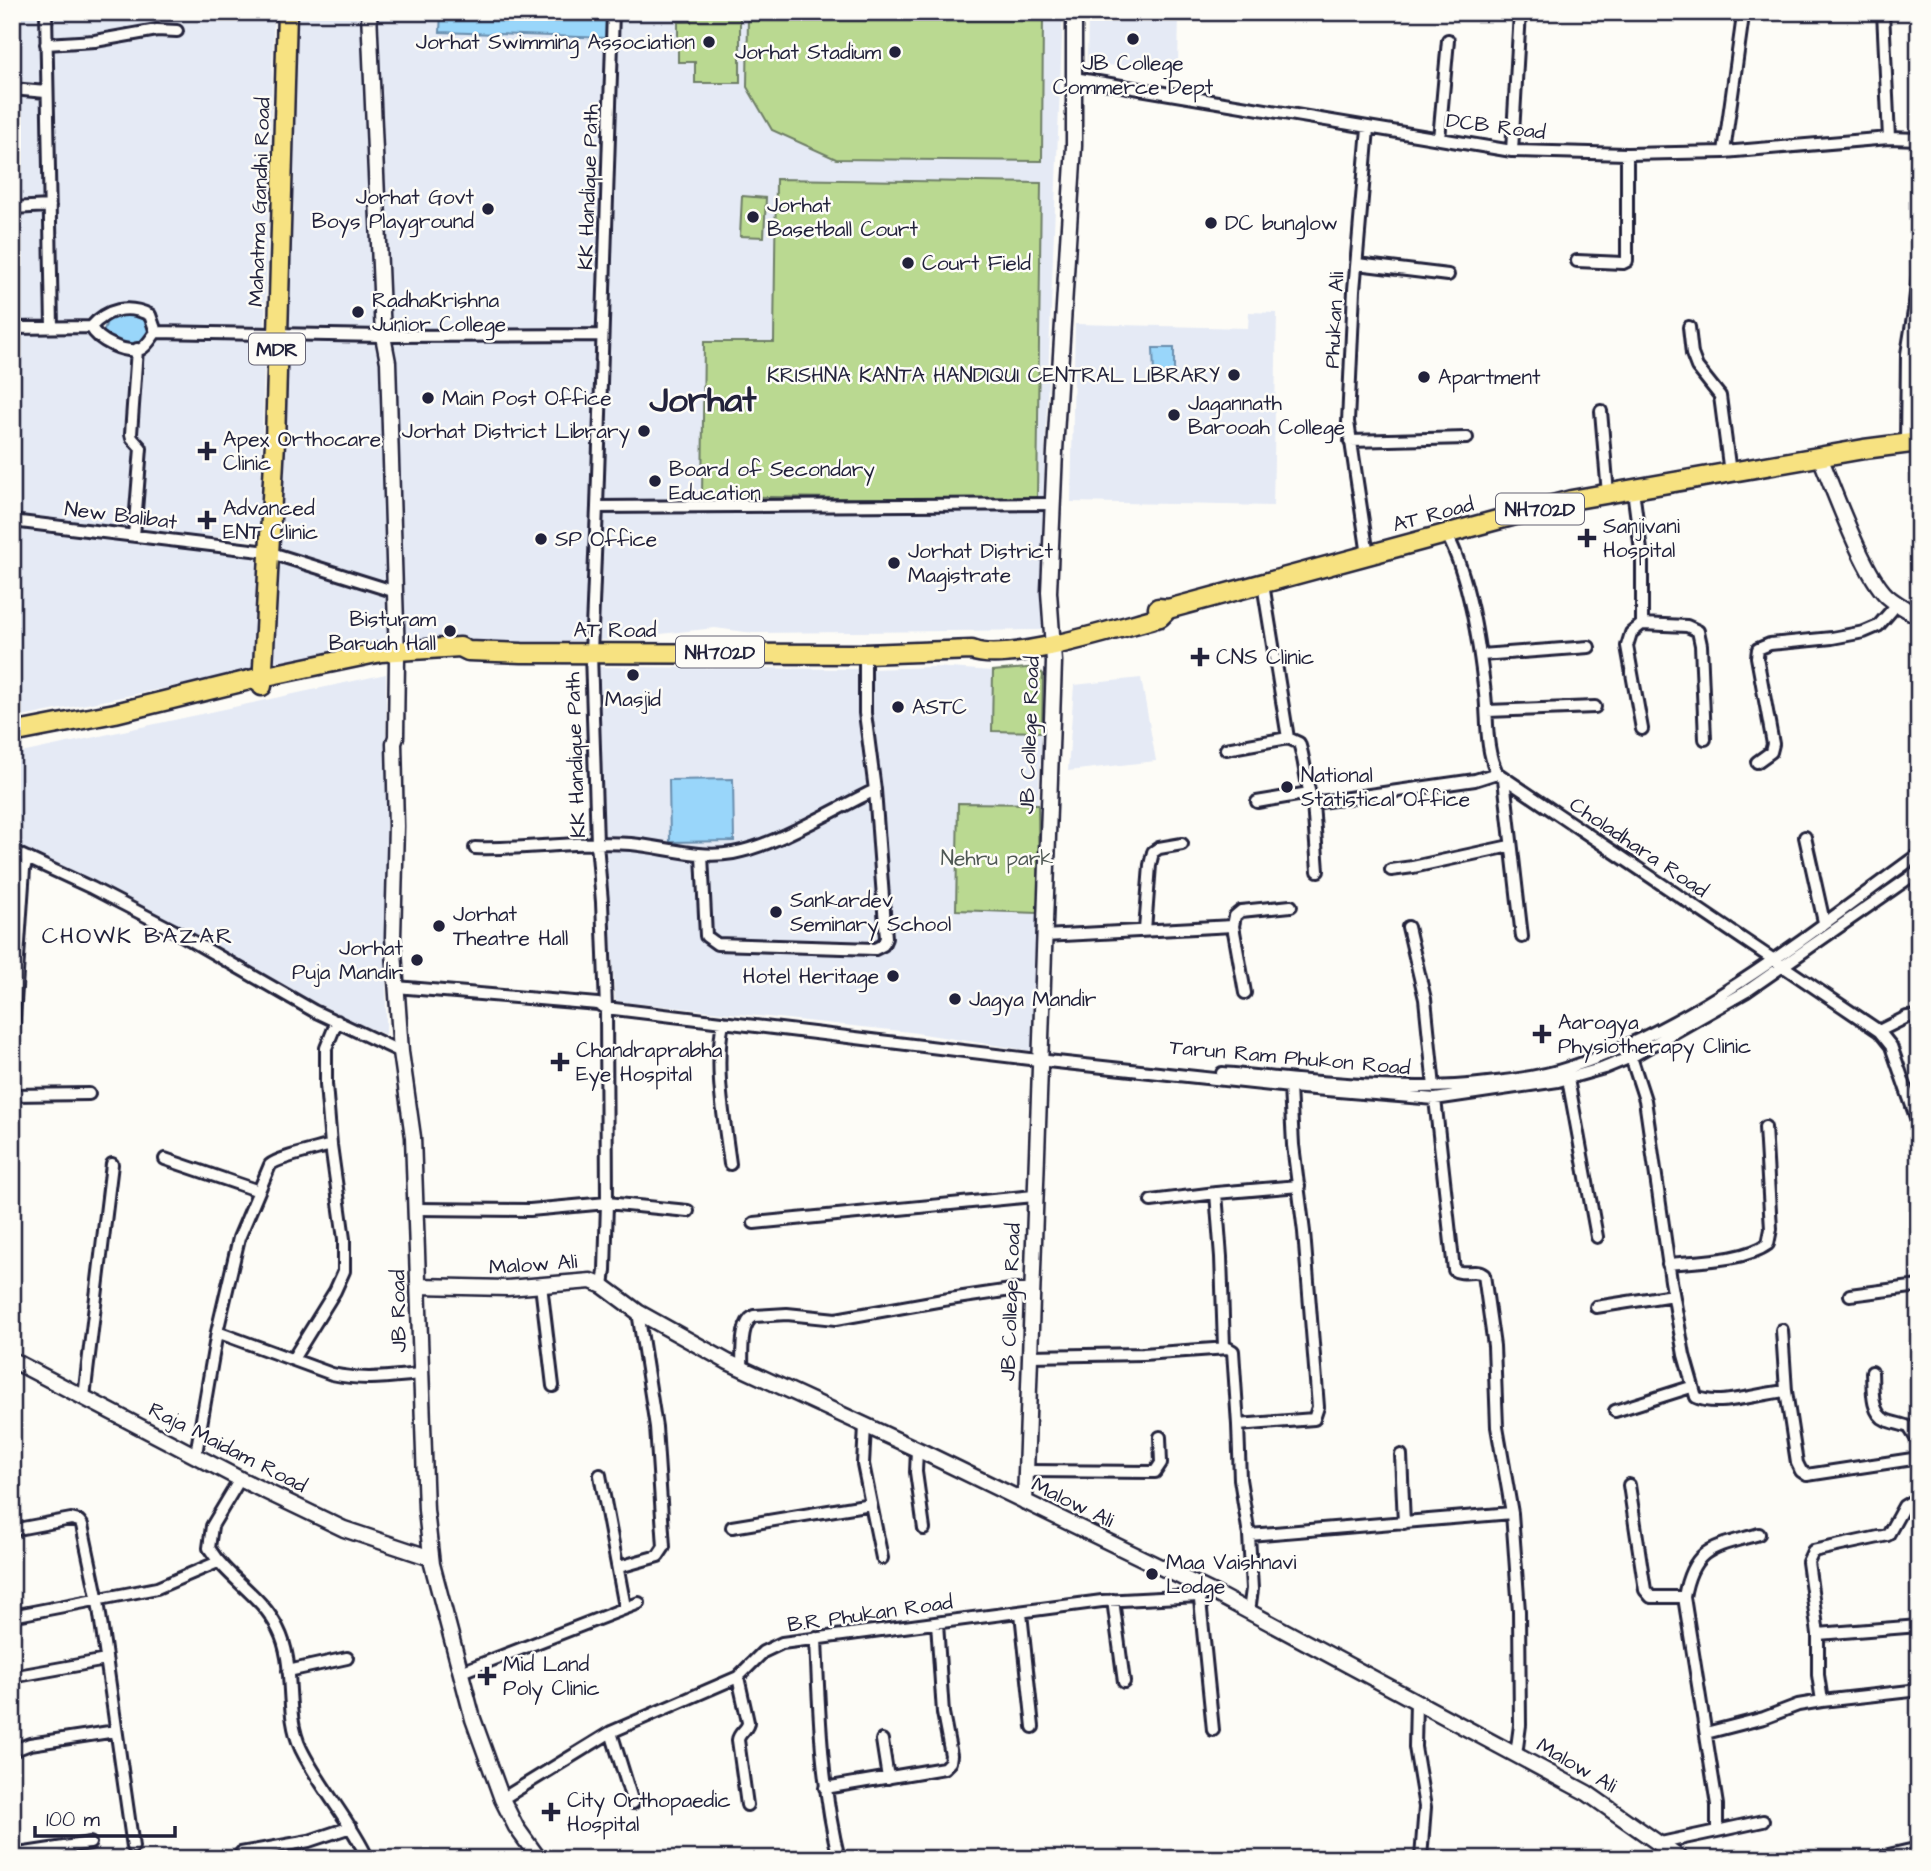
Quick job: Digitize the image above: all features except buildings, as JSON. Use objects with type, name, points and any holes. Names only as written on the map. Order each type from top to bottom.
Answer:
[{"type":"main road","name":"Mahatma Gandhi Road","points":[[262,681],[275,442],[287,12]]},
{"type":"main road","name":"AT Road","points":[[12,733],[395,654],[460,647],[468,651],[865,654],[972,650],[979,644],[1052,641],[1157,608],[1168,609],[1571,500],[1912,443]]},
{"type":"main road","name":"AT Road","points":[[12,741],[117,721],[262,681]]},
{"type":"street","points":[[46,12],[52,327]]},
{"type":"street","name":"JB Road","points":[[369,12],[383,336],[388,362],[396,737],[392,912],[401,1052],[413,1137],[426,1510],[431,1558],[473,1719],[502,1799],[516,1826],[539,1859]]},
{"type":"street","name":"KK Handique Path","points":[[603,1286],[607,1203],[603,902],[597,843],[591,653],[613,12]]},
{"type":"street","name":"JB College Road","points":[[1025,1502],[1052,641],[1049,592],[1074,146],[1074,12]]},
{"type":"street","points":[[1512,151],[1520,12]]},
{"type":"street","points":[[1724,152],[1742,23],[1741,12]]},
{"type":"street","points":[[1883,12],[1888,138]]},
{"type":"street","points":[[46,44],[95,41],[157,30],[177,31]]},
{"type":"street","points":[[1439,139],[1448,40]]},
{"type":"street","name":"DCB Road","points":[[1074,78],[1512,151],[1627,154],[1724,152],[1888,138],[1919,139]]},
{"type":"street","points":[[12,89],[46,92]]},
{"type":"street","name":"Phukan Ali","points":[[1368,129],[1348,422],[1368,555]]},
{"type":"street","points":[[1577,261],[1627,261],[1627,154]]},
{"type":"street","points":[[12,208],[50,206]]},
{"type":"street","points":[[1357,264],[1448,275]]},
{"type":"street","points":[[1912,443],[1906,354],[1919,267]]},
{"type":"street","points":[[12,328],[91,327],[107,312],[128,309],[150,315],[156,332]]},
{"type":"street","points":[[91,327],[99,338],[108,344],[137,349],[145,345],[156,332],[278,332],[383,336],[601,335]]},
{"type":"street","points":[[1689,327],[1692,354],[1697,367],[1720,396],[1730,473]]},
{"type":"street","points":[[134,536],[141,453],[139,444],[132,439],[131,434],[137,349]]},
{"type":"street","points":[[1601,411],[1608,494]]},
{"type":"street","points":[[1350,442],[1467,438]]},
{"type":"street","points":[[1820,457],[1860,550],[1879,586],[1886,595],[1919,617]]},
{"type":"street","points":[[1633,489],[1642,558],[1643,624]]},
{"type":"street","points":[[597,507],[1053,504]]},
{"type":"street","name":"New Balibat","points":[[12,521],[268,552],[392,591]]},
{"type":"street","points":[[1446,533],[1466,593],[1480,655],[1488,744],[1500,776],[1522,937]]},
{"type":"street","points":[[1263,584],[1288,738]]},
{"type":"street","points":[[1757,762],[1771,752],[1773,744],[1757,657],[1758,649],[1864,632],[1878,626],[1898,603]]},
{"type":"street","points":[[1642,729],[1627,646],[1631,633],[1643,624],[1687,626],[1698,631],[1701,645],[1704,739]]},
{"type":"street","points":[[1480,655],[1589,647]]},
{"type":"street","points":[[702,855],[706,936],[711,942],[875,949],[883,945],[886,938],[875,790],[866,713],[865,654]]},
{"type":"street","points":[[1487,712],[1595,707]]},
{"type":"street","points":[[1226,749],[1288,738],[1298,743],[1305,759],[1318,871]]},
{"type":"street","points":[[1257,802],[1500,776]]},
{"type":"street","name":"Choladhara Road","points":[[1500,776],[1879,1031],[1891,1046],[1919,1126]]},
{"type":"street","points":[[475,848],[597,843],[631,844],[702,855],[734,853],[786,834],[875,790]]},
{"type":"street","points":[[1805,837],[1824,922]]},
{"type":"street","points":[[1145,930],[1153,852],[1159,848],[1182,844]]},
{"type":"street","points":[[1391,870],[1510,846]]},
{"type":"street","points":[[12,850],[161,924],[314,1011],[401,1052]]},
{"type":"street","name":"Tarun Ram Phukon Road","points":[[603,1004],[723,1022],[1039,1057],[1434,1093],[1570,1068],[1658,1030],[1779,963],[1824,922],[1919,854]]},
{"type":"street","points":[[12,1047],[24,869],[28,858]]},
{"type":"street","name":"Tarun Ram Phukon Road","points":[[396,987],[603,1004],[1290,1087],[1434,1093],[1568,1079],[1631,1057],[1702,1018],[1779,963],[1919,871]]},
{"type":"street","points":[[1245,993],[1233,926],[1237,913],[1291,906]]},
{"type":"street","points":[[1044,936],[1233,926]]},
{"type":"street","points":[[1408,927],[1425,999],[1445,1177],[1452,1268],[1458,1273],[1481,1272],[1486,1279],[1495,1357],[1497,1427],[1512,1513],[1521,1660],[1520,1725],[1516,1755]]},
{"type":"street","points":[[1879,1031],[1907,1017],[1919,1016]]},
{"type":"street","points":[[293,1359],[335,1291],[344,1271],[344,1239],[326,1084],[326,1048],[337,1021]]},
{"type":"street","points":[[723,1022],[719,1040],[721,1096],[730,1164]]},
{"type":"street","points":[[1631,1057],[1646,1100],[1668,1264],[1691,1387],[1696,1397],[1704,1401],[1786,1391]]},
{"type":"street","points":[[1568,1079],[1597,1237]]},
{"type":"street","points":[[1238,1425],[1309,1420],[1314,1419],[1317,1411],[1311,1301],[1293,1145],[1290,1087]]},
{"type":"street","points":[[12,1095],[89,1094]]},
{"type":"street","points":[[1668,1264],[1726,1258],[1759,1250],[1768,1244],[1771,1230],[1765,1127]]},
{"type":"street","points":[[196,1454],[218,1332],[239,1238],[259,1191],[273,1161],[331,1145]]},
{"type":"street","points":[[165,1159],[259,1191]]},
{"type":"street","points":[[84,1398],[112,1164]]},
{"type":"street","points":[[1151,1200],[1299,1186]]},
{"type":"street","points":[[1216,1193],[1222,1257],[1224,1347]]},
{"type":"street","points":[[754,1223],[1034,1196]]},
{"type":"street","points":[[416,1209],[530,1210],[607,1203],[688,1212]]},
{"type":"street","name":"Malow Ali","points":[[419,1286],[467,1289],[591,1281],[603,1286],[638,1312],[742,1369],[1025,1502],[1199,1591],[1250,1612],[1587,1793],[1681,1859]]},
{"type":"street","points":[[541,1285],[553,1386]]},
{"type":"street","points":[[1850,1295],[1919,1286]]},
{"type":"street","points":[[742,1369],[745,1326],[754,1315],[787,1314],[836,1319],[943,1300],[1011,1290],[1032,1290]]},
{"type":"street","points":[[1595,1307],[1673,1295]]},
{"type":"street","points":[[619,1567],[658,1556],[664,1547],[656,1427],[638,1312]]},
{"type":"street","points":[[1782,1330],[1786,1391],[1797,1463],[1801,1471],[1807,1475],[1919,1458]]},
{"type":"street","points":[[218,1332],[332,1374],[351,1378],[366,1380],[421,1374]]},
{"type":"street","points":[[1030,1356],[1143,1354],[1230,1348],[1233,1352],[1240,1479],[1249,1535],[1252,1589],[1250,1612]]},
{"type":"street","name":"Raja Maidam Road","points":[[12,1360],[240,1479],[344,1529],[431,1558]]},
{"type":"street","points":[[1872,1372],[1878,1414],[1888,1421],[1909,1427],[1919,1443]]},
{"type":"street","points":[[1615,1411],[1691,1387]]},
{"type":"street","points":[[865,1426],[863,1464],[881,1558]]},
{"type":"street","points":[[1025,1471],[1155,1472],[1161,1463],[1160,1437]]},
{"type":"street","points":[[917,1450],[916,1472],[924,1529]]},
{"type":"street","points":[[1401,1455],[1404,1523]]},
{"type":"street","points":[[600,1475],[625,1607]]},
{"type":"street","points":[[240,1479],[212,1527],[209,1548],[218,1562],[250,1591],[279,1630],[288,1671],[291,1718],[301,1749],[351,1827],[368,1859]]},
{"type":"street","points":[[1629,1485],[1645,1590],[1651,1597],[1684,1597]]},
{"type":"street","points":[[1822,1701],[1818,1675],[1818,1634],[1808,1573],[1810,1555],[1813,1551],[1888,1535],[1904,1506],[1919,1496]]},
{"type":"street","points":[[732,1527],[871,1504]]},
{"type":"street","points":[[1249,1535],[1512,1513]]},
{"type":"street","points":[[12,1531],[71,1519],[79,1521],[84,1531],[98,1601],[133,1847]]},
{"type":"street","points":[[1717,1831],[1717,1805],[1684,1597],[1692,1567],[1705,1553],[1759,1534]]},
{"type":"street","points":[[12,1616],[157,1588],[218,1562]]},
{"type":"street","points":[[1199,1591],[1213,1730]]},
{"type":"street","name":"B.R Phukan Road","points":[[502,1799],[611,1732],[738,1676],[763,1652],[782,1643],[1199,1591]]},
{"type":"street","points":[[1113,1600],[1124,1682]]},
{"type":"street","points":[[461,1672],[639,1602]]},
{"type":"street","points":[[1021,1612],[1034,1727]]},
{"type":"street","points":[[825,1787],[944,1768],[950,1762],[943,1713],[937,1623]]},
{"type":"street","points":[[1818,1634],[1919,1626]]},
{"type":"street","points":[[816,1637],[825,1787],[839,1859]]},
{"type":"street","points":[[288,1671],[347,1658]]},
{"type":"street","points":[[12,1677],[106,1661]]},
{"type":"street","points":[[738,1676],[748,1721],[747,1728],[738,1738],[747,1805]]},
{"type":"street","points":[[1706,1733],[1764,1718],[1798,1705],[1919,1690]]},
{"type":"street","points":[[1416,1701],[1415,1747],[1425,1825],[1420,1858]]},
{"type":"street","points":[[12,1751],[30,1744],[116,1731]]},
{"type":"street","points":[[611,1732],[633,1803]]},
{"type":"street","points":[[882,1740],[888,1778]]},
{"type":"street","points":[[1661,1843],[1763,1821]]},
{"type":"street","points":[[241,1853],[309,1841],[351,1827]]},
{"type":"street","points":[[12,1855],[90,1843]]},
{"type":"street","points":[[1871,1859],[1919,1848]]},
{"type":"shaded area","points":[[12,12],[274,12],[265,326],[161,326],[155,311],[135,306],[108,306],[85,320],[12,321]]},
{"type":"shaded area","points":[[298,12],[1063,12],[1043,500],[1042,630],[753,633],[715,628],[606,640],[383,649],[273,670],[268,655]]},
{"type":"shaded area","name":"JB College Commerce Dept","points":[[1088,12],[1179,12],[1178,67],[1087,65]]},
{"type":"shaded area","name":"Jagannath Barooah College","points":[[1249,312],[1277,313],[1273,506],[1071,502],[1075,324],[1248,328]]},
{"type":"shaded area","points":[[12,335],[96,335],[101,347],[114,353],[140,357],[149,354],[159,337],[265,339],[259,539],[171,535],[12,517]]},
{"type":"shaded area","points":[[12,529],[259,555],[255,670],[12,719]]},
{"type":"shaded area","points":[[599,667],[935,667],[993,671],[1037,667],[1043,674],[1038,804],[1039,913],[1032,1051],[910,1032],[615,1001],[604,817]]},
{"type":"shaded area","name":"CHOWK BAZAR","points":[[386,674],[386,1035],[307,998],[160,915],[12,845],[12,755]]},
{"type":"shaded area","points":[[1141,678],[1156,761],[1068,771],[1074,685]]},
{"type":"green space","name":"Jorhat Swimming Association","points":[[691,12],[740,12],[740,83],[695,83],[695,62],[678,62],[678,22],[691,22]]},
{"type":"green space","name":"Jorhat Stadium","points":[[750,12],[1043,12],[1042,161],[836,159],[772,130],[747,87]]},
{"type":"green space","name":"Court Field","points":[[776,179],[1041,183],[1037,501],[702,496],[704,342],[774,342]]},
{"type":"green space","name":"Jorhat Basetball Court","points":[[742,196],[766,198],[764,237],[740,236]]},
{"type":"green space","points":[[1037,667],[1043,674],[1042,732],[992,731],[993,671]]},
{"type":"green space","name":"Nehru park","points":[[958,803],[1038,804],[1039,913],[956,910]]},
{"type":"water","points":[[441,12],[610,12],[609,38],[440,32]]},
{"type":"water","points":[[134,313],[148,324],[147,338],[143,344],[120,343],[105,338],[108,317]]},
{"type":"water","points":[[1153,348],[1174,348],[1174,374],[1154,375]]},
{"type":"water","points":[[733,779],[734,841],[670,842],[669,780]]},
{"type":"place","name":"JB College Commerce Dept","points":[[1133,39]]},
{"type":"place","name":"Jorhat Swimming Association","points":[[709,42]]},
{"type":"place","name":"Jorhat Stadium","points":[[895,52]]},
{"type":"place","name":"Jorhat Govt Boys Playground","points":[[488,209]]},
{"type":"place","name":"Jorhat Basetball Court","points":[[753,217]]},
{"type":"place","name":"DC bunglow","points":[[1211,223]]},
{"type":"place","name":"Court Field","points":[[908,263]]},
{"type":"place","name":"RadhaKrishna Junior College","points":[[358,312]]},
{"type":"place","name":"KRISHNA KANTA HANDIQUI CENTRAL LIBRARY","points":[[1234,375]]},
{"type":"place","name":"Apartment","points":[[1424,377]]},
{"type":"place","name":"Main Post Office","points":[[428,398]]},
{"type":"place","name":"Jagannath Barooah College","points":[[1174,415]]},
{"type":"place","name":"Jorhat District Library","points":[[644,431]]},
{"type":"place","name":"Apex Orthocare Clinic","points":[[207,451]]},
{"type":"place","name":"Board of Secondary Education","points":[[655,481]]},
{"type":"place","name":"Advanced ENT Clinic","points":[[207,520]]},
{"type":"place","name":"Sanjivani Hospital","points":[[1587,538]]},
{"type":"place","name":"SP Office","points":[[541,539]]},
{"type":"place","name":"Jorhat District Magistrate","points":[[894,563]]},
{"type":"place","name":"Bisturam Baruah Hall","points":[[450,631]]},
{"type":"place","name":"CNS Clinic","points":[[1200,657]]},
{"type":"place","name":"Masjid","points":[[633,675]]},
{"type":"place","name":"ASTC","points":[[898,707]]},
{"type":"place","name":"National Statistical Office","points":[[1287,787]]},
{"type":"place","name":"Sankardev Seminary School","points":[[776,912]]},
{"type":"place","name":"Jorhat Theatre Hall","points":[[439,926]]},
{"type":"place","name":"Jorhat Puja Mandir","points":[[417,960]]},
{"type":"place","name":"Hotel Heritage","points":[[893,976]]},
{"type":"place","name":"Jagya Mandir","points":[[955,999]]},
{"type":"place","name":"Aarogya Physiotherapy Clinic","points":[[1542,1034]]},
{"type":"place","name":"Chandraprabha Eye Hospital","points":[[560,1062]]},
{"type":"place","name":"Maa Vaishnavi Lodge","points":[[1152,1574]]},
{"type":"place","name":"Mid Land Poly Clinic","points":[[487,1676]]},
{"type":"place","name":"City Orthopaedic Hospital","points":[[551,1812]]},
{"type":"district","name":"Jorhat","points":[[703,399]]},
{"type":"district","name":"CHOWK BAZAR","points":[[138,935]]}]
